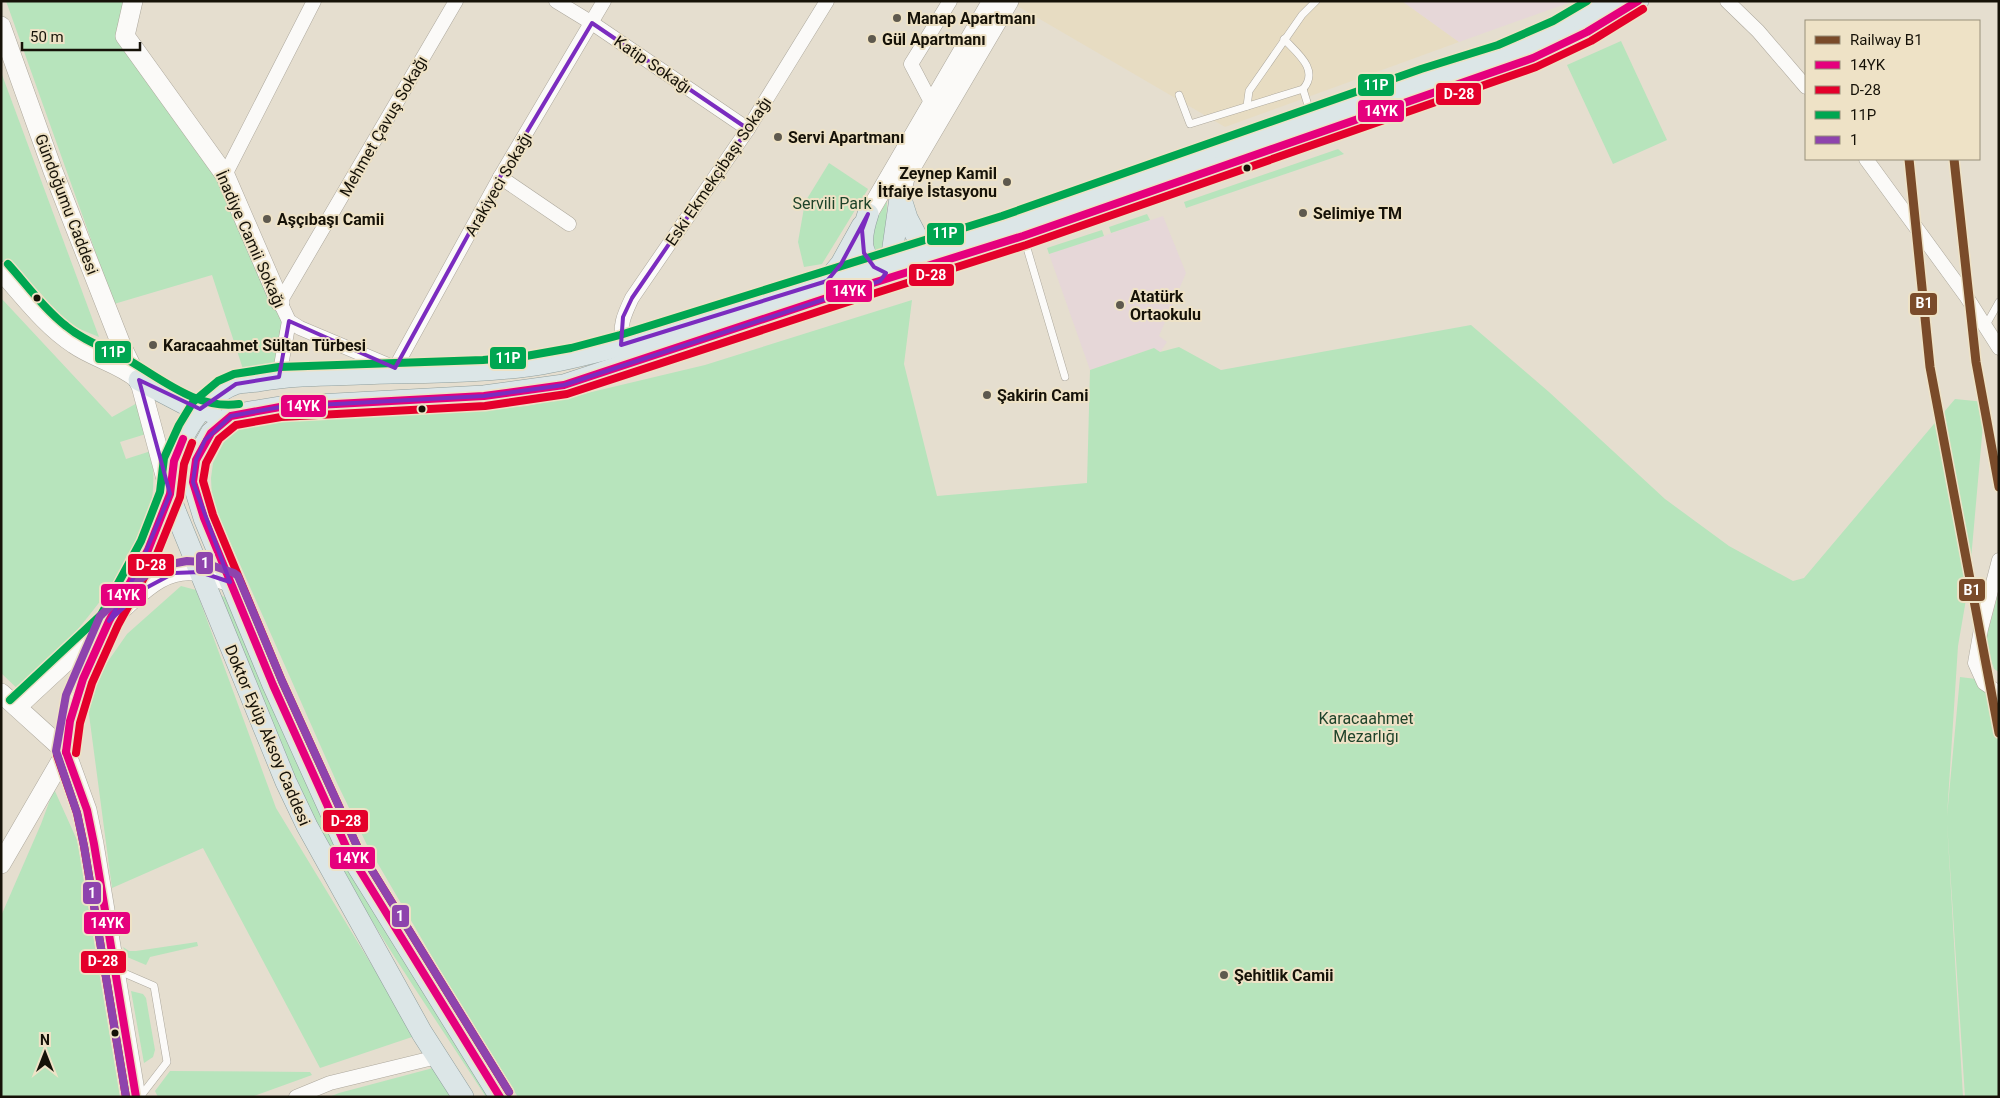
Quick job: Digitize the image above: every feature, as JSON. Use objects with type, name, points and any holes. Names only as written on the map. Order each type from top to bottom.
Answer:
[{"type":"main road","points":[[200,409],[223,390],[236,384],[279,377],[395,370],[484,370],[527,366],[574,358],[826,281],[888,271],[936,247],[996,228],[1424,78],[1501,54],[1557,30],[1607,1]]},
{"type":"main road","points":[[138,380],[162,394],[200,409],[231,416],[244,412],[280,407],[484,396],[564,385],[888,271],[1023,236],[1533,58],[1563,45],[1610,20],[1638,1]]},
{"type":"main road","points":[[900,198],[907,218],[918,239],[936,247]]},
{"type":"main road","points":[[888,271],[900,198]]},
{"type":"main road","points":[[868,214],[862,230],[864,253],[888,271]]},
{"type":"main road","points":[[826,281],[841,264],[868,214]]},
{"type":"main road","points":[[1023,236],[1035,214]]},
{"type":"main road","points":[[996,228],[1023,236]]},
{"type":"main road","name":"Doktor Eyüp Aksoy Caddesi","points":[[200,409],[179,446],[172,473],[170,494],[176,513],[286,782],[306,826],[437,1057],[463,1097]]},
{"type":"main road","name":"Doktor Eyüp Aksoy Caddesi","points":[[231,416],[218,426],[206,440],[196,460],[193,482],[204,518],[273,685],[348,851],[500,1097]]},
{"type":"street","name":"İnadiye Camii Sokağı","points":[[133,1],[125,36],[225,175],[289,321],[300,328],[395,370]]},
{"type":"street","points":[[225,175],[314,1]]},
{"type":"street","name":"Mehmet Çavuş Sokağı","points":[[280,302],[456,1]]},
{"type":"street","name":"Katip Sokağı","points":[[556,1],[592,23],[748,129]]},
{"type":"street","name":"Arakiyeci Sokağı","points":[[395,370],[500,177],[604,1]]},
{"type":"street","name":"Eski Ekmekçibaşı Sokağı","points":[[623,344],[621,336],[623,317],[632,298],[748,129],[827,1]]},
{"type":"street","points":[[932,104],[911,64],[950,1]]},
{"type":"street","points":[[868,214],[992,1]]},
{"type":"street","points":[[900,198],[905,178],[1009,1]]},
{"type":"street","points":[[1727,1],[1758,31],[1805,86]]},
{"type":"street","name":"Gündoğumu Caddesi","points":[[1,26],[53,172],[122,347],[146,401],[170,494]]},
{"type":"street","points":[[1867,160],[1940,259],[1986,325],[1999,348]]},
{"type":"street","points":[[500,177],[570,224]]},
{"type":"street","points":[[1,271],[59,333],[89,353],[121,367],[138,380]]},
{"type":"street","name":"İnadiye Camii Sokağı","points":[[279,377],[289,321]]},
{"type":"street","points":[[1,864],[66,752],[76,698],[109,621],[142,562],[170,494]]},
{"type":"street","points":[[1999,560],[1981,629],[1975,663],[1984,682],[1999,692]]},
{"type":"street","points":[[17,707],[144,589],[160,578],[180,572],[200,572],[230,582]]},
{"type":"street","points":[[2,694],[66,752],[84,801],[92,836],[136,1097]]},
{"type":"street","points":[[296,1097],[330,1083],[437,1057]]},
{"type":"lane","points":[[1247,106],[1249,92],[1284,39],[1302,15],[1316,1]]},
{"type":"lane","points":[[1284,39],[1308,65],[1310,74],[1303,89],[1312,118]]},
{"type":"lane","points":[[1179,95],[1190,124],[1303,89]]},
{"type":"lane","points":[[1023,236],[1065,377]]},
{"type":"lane","points":[[1986,325],[1999,302]]},
{"type":"lane","points":[[115,969],[154,986],[167,1062],[140,1097]]},
{"type":"highlighted area","points":[[592,23],[748,129],[632,298],[623,317],[621,345],[827,281],[841,264],[868,214],[862,230],[864,253],[874,267],[886,273],[880,281],[564,385],[484,396],[280,407],[231,416],[205,440],[196,460],[193,482],[230,582],[200,572],[174,573],[144,589],[109,621],[139,568],[170,494],[139,380],[200,409],[236,384],[279,377],[289,321],[395,368],[500,177]]},
{"type":"shaded area","points":[[1016,1],[1402,1],[1459,42],[1225,127],[1014,4]]},
{"type":"shaded area","points":[[1402,1],[1574,1],[1459,42]]},
{"type":"shaded area","name":"Atatürk Ortaokulu","points":[[1163,216],[1186,273],[1159,336],[1167,342],[1160,352],[1154,348],[1090,370],[1049,254]]},
{"type":"green space","points":[[6,1],[130,1],[122,36],[223,172],[290,317],[277,361],[263,368],[243,369],[212,275],[114,304]]},
{"type":"green space","points":[[1621,41],[1667,140],[1613,164],[1567,65]]},
{"type":"green space","points":[[1,72],[99,337],[51,317],[1,260]]},
{"type":"green space","points":[[1338,149],[1344,154],[1186,208],[1184,202]]},
{"type":"green space","name":"Servili Park","points":[[829,163],[868,189],[822,264],[804,267],[798,242],[805,202]]},
{"type":"green space","points":[[887,201],[886,236],[883,248],[874,251],[872,227]]},
{"type":"green space","points":[[1147,214],[1150,220],[1111,233],[1109,227]]},
{"type":"green space","points":[[1102,230],[1104,236],[1049,254],[1047,248]]},
{"type":"green space","points":[[1,298],[112,417],[139,402],[146,434],[120,442],[126,459],[151,451],[153,472],[153,493],[150,513],[141,541],[134,555],[89,615],[22,693],[1,673]]},
{"type":"green space","name":"Karacaahmet Mezarlığı","points":[[912,300],[904,364],[937,496],[1087,483],[1090,370],[1154,348],[1160,352],[1179,347],[1221,370],[1471,325],[1549,392],[1665,499],[1729,546],[1793,581],[1804,578],[1955,399],[1985,402],[1969,582],[1958,646],[1947,816],[1960,677],[1976,679],[1999,695],[1999,1097],[1965,1097],[1947,822],[1963,1097],[518,1097],[483,1044],[367,845],[337,783],[218,515],[212,499],[211,478],[213,463],[225,440],[233,433],[254,422],[302,417],[457,412],[527,406],[705,365]]},
{"type":"green space","points":[[181,586],[196,590],[276,808],[415,1036],[320,1068],[203,848],[112,888],[88,707],[97,677],[127,634]]},
{"type":"green space","points":[[1999,591],[1999,672],[1994,669],[1985,642]]},
{"type":"green space","points":[[218,594],[229,599],[278,712],[496,1097],[486,1097],[387,944],[334,857],[280,746]]},
{"type":"green space","points":[[54,789],[77,840],[120,1097],[7,1097],[1,1095],[1,916]]},
{"type":"green space","points":[[197,942],[198,946],[150,957],[146,965],[127,957],[123,947],[129,951],[136,951]]},
{"type":"green space","points":[[131,991],[143,994],[146,998],[155,1050],[153,1057],[144,1063]]},
{"type":"green space","points":[[433,1068],[452,1097],[329,1097],[339,1093]]},
{"type":"green space","points":[[170,1071],[310,1072],[312,1075],[251,1097],[158,1097],[155,1091]]},
{"type":"rail line","name":"B1","points":[[1909,160],[1930,367],[1999,733]]},
{"type":"rail line","name":"B1","points":[[1954,160],[1976,362],[1999,487]]},
{"type":"transit line","name":"11P","points":[[10,700],[101,615],[141,541],[160,492],[164,458],[179,425],[193,402],[218,381],[234,374],[279,367],[483,360],[526,356],[571,348],[620,335],[1002,216],[1421,69],[1498,45],[1553,21],[1587,1]]},
{"type":"transit line","name":"14YK","points":[[500,1097],[348,851],[273,685],[204,518],[193,482],[196,460],[211,433],[231,416],[280,407],[484,396],[564,385],[857,288],[1023,236],[1533,58],[1587,32],[1638,1]]},
{"type":"transit line","name":"D-28","points":[[509,1092],[357,846],[282,681],[213,515],[203,481],[206,463],[219,439],[236,425],[281,417],[485,406],[567,394],[1026,245],[1536,67],[1591,41],[1643,9]]},
{"type":"transit line","name":"11P","points":[[8,264],[50,312],[81,337],[130,361],[168,385],[195,398],[224,405],[239,404]]},
{"type":"transit line","name":"14YK","points":[[66,752],[70,721],[83,679],[109,621],[148,550],[170,494],[174,461],[183,439]]},
{"type":"transit line","name":"D-28","points":[[76,753],[80,723],[92,683],[118,625],[157,554],[180,497],[184,464],[192,443]]},
{"type":"transit line","name":"1","points":[[126,1097],[84,846],[77,813],[56,751],[66,695],[100,616],[154,569],[187,561],[202,562],[238,576],[282,681],[357,846],[509,1092]]},
{"type":"transit line","name":"14YK","points":[[66,752],[87,810],[94,844],[136,1097]]},
{"type":"transit line","name":"D-28","points":[[57,755],[77,813],[84,846],[126,1097]]},
{"type":"place","name":"Manap Apartmanı","points":[[897,18]]},
{"type":"place","name":"Gül Apartmanı","points":[[872,39]]},
{"type":"place","name":"Servi Apartmanı","points":[[778,137]]},
{"type":"place","name":"Zeynep Kamil İtfaiye İstasyonu","points":[[1007,182]]},
{"type":"place","name":"Selimiye TM","points":[[1303,213]]},
{"type":"place","name":"Aşçıbaşı Camii","points":[[267,219]]},
{"type":"place","name":"Atatürk Ortaokulu","points":[[1120,305]]},
{"type":"place","name":"Karacaahmet Sültan Türbesi","points":[[153,345]]},
{"type":"place","name":"Şakirin Cami","points":[[987,395]]},
{"type":"place","name":"Şehitlik Camii","points":[[1224,975]]}]
